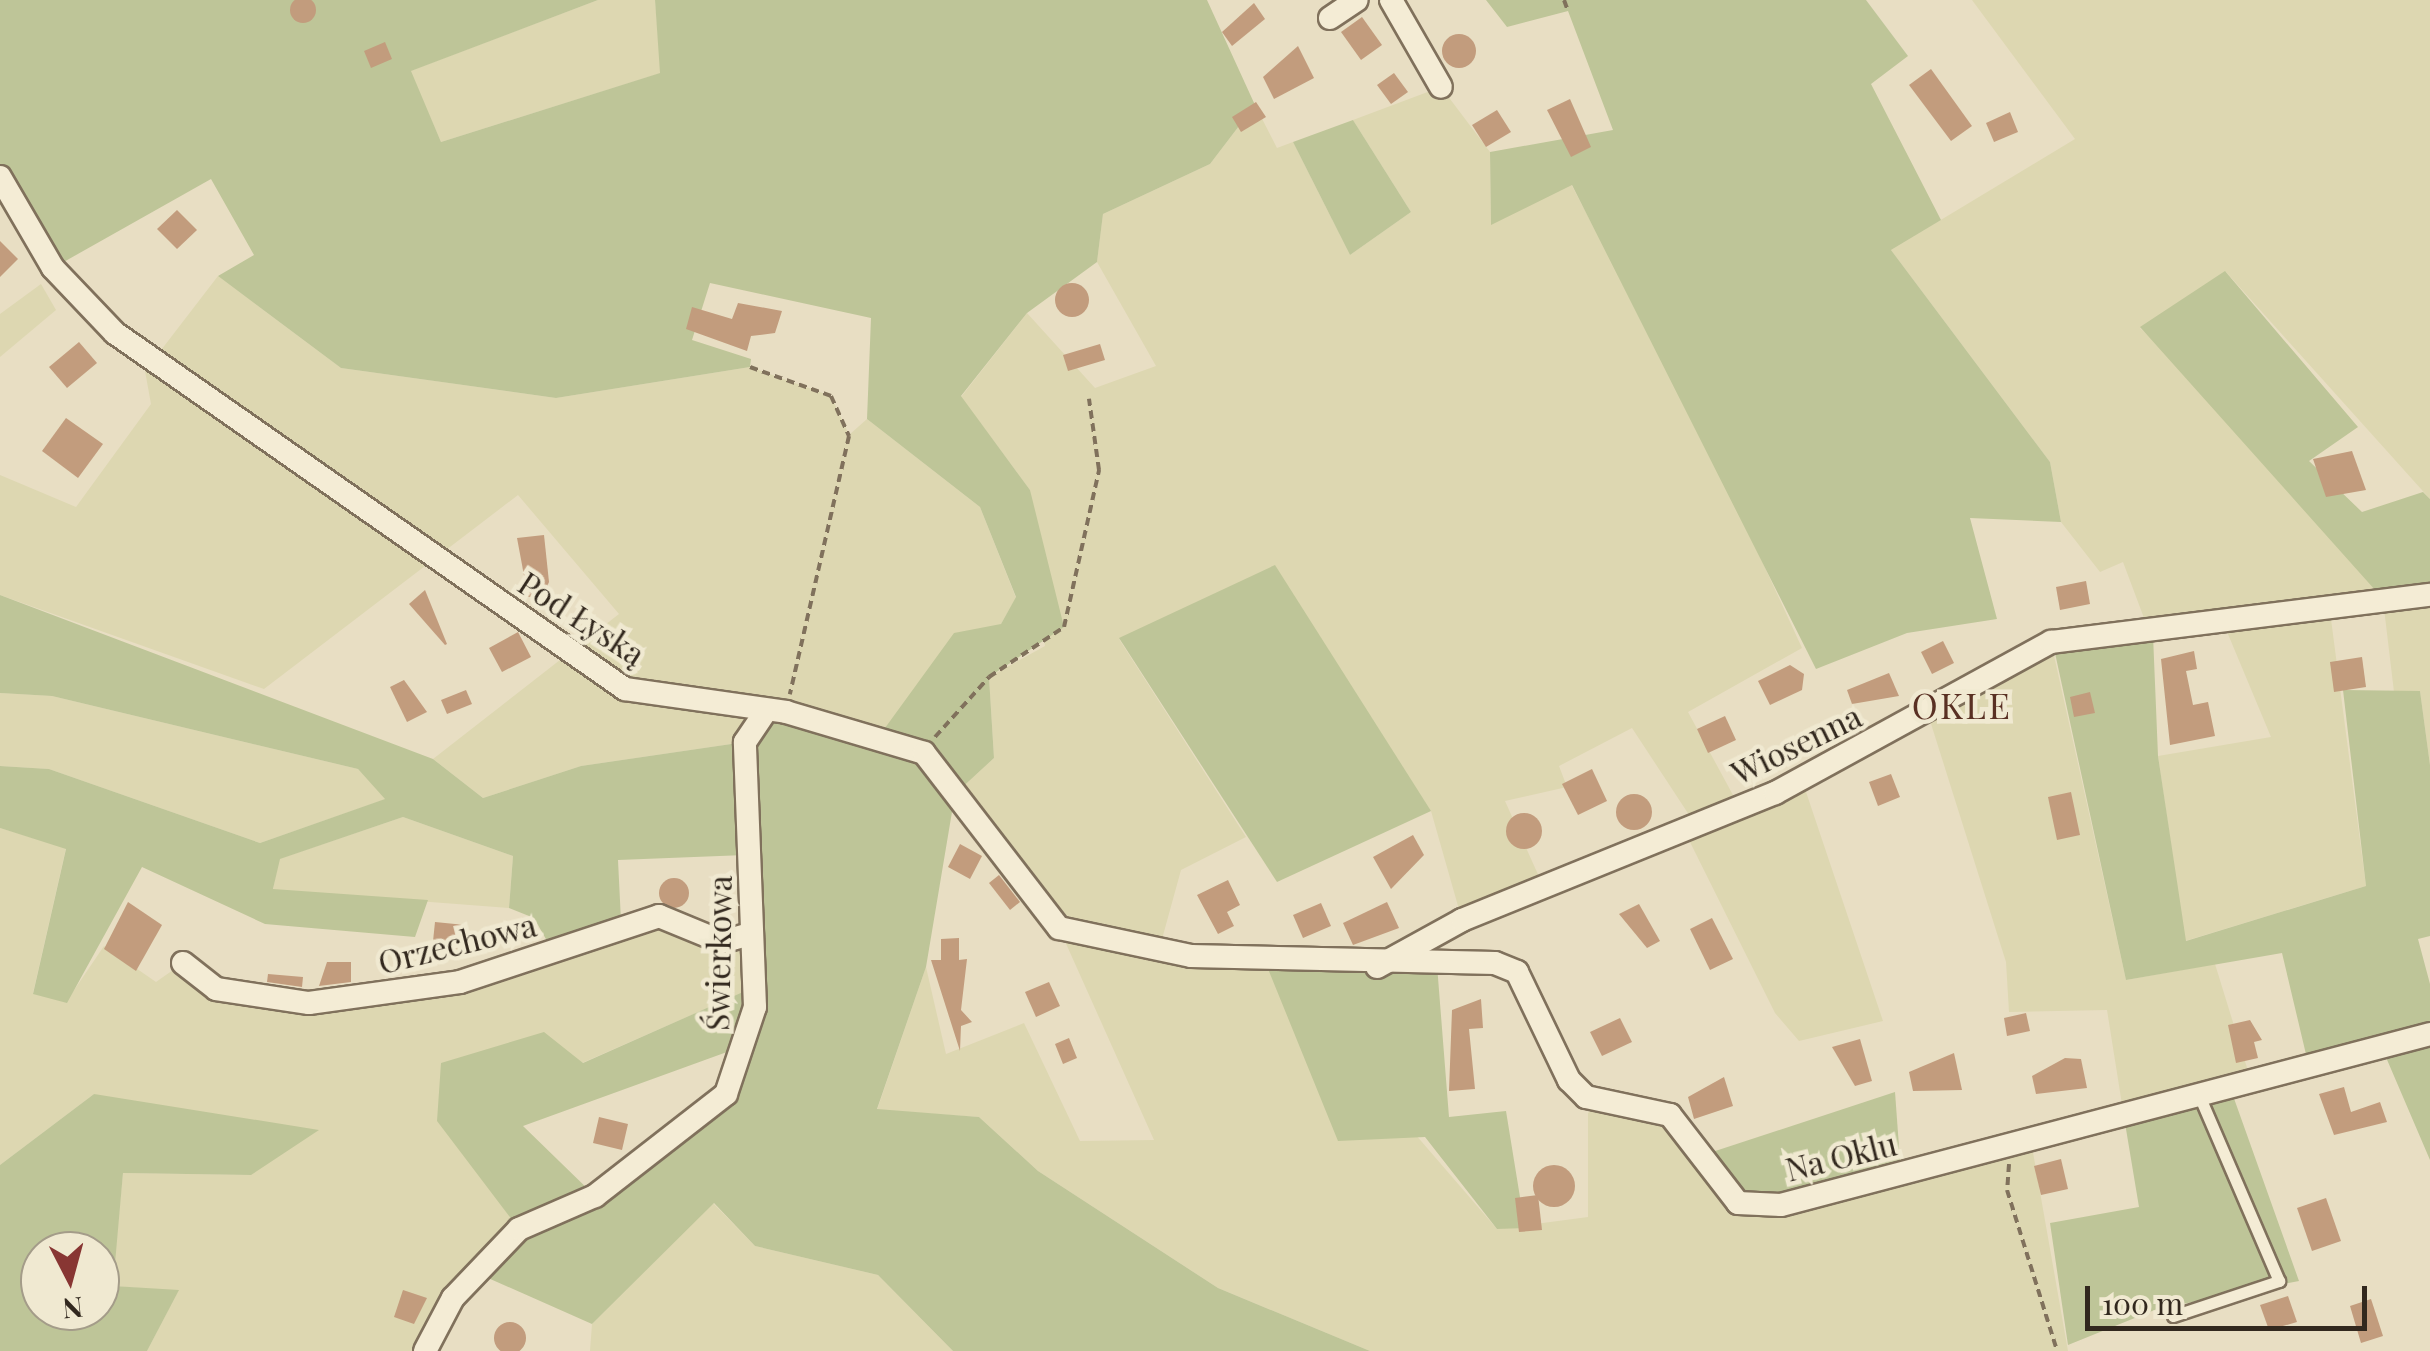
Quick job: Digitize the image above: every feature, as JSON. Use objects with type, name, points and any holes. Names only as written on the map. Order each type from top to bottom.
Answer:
[{"type":"street","points":[[1330,18],[1357,0]]},
{"type":"street","points":[[1391,0],[1441,88]]},
{"type":"street","name":"Pod Łyską","points":[[0,176],[53,268],[115,333],[625,689],[776,712],[924,753]]},
{"type":"street","name":"Wiosenna","points":[[1377,967],[1462,920],[1775,793],[2051,642],[2430,595]]},
{"type":"street","name":"Świerkowa","points":[[425,1351],[453,1298],[519,1229],[623,1178],[726,1094],[755,1007],[746,935],[754,846],[745,742],[776,712]]},
{"type":"street","points":[[924,753],[1059,928],[1191,956],[1377,967]]},
{"type":"street","name":"Orzechowa","points":[[183,963],[216,989],[309,1002],[460,982],[659,916],[722,942],[746,935]]},
{"type":"street","name":"Na Oklu","points":[[1377,967],[1496,962],[1517,972],[1569,1080],[1586,1097],[1670,1115],[1738,1203],[1780,1206],[2200,1098],[2430,1034]]},
{"type":"lane","points":[[2173,1316],[2279,1280],[2200,1098]]},
{"type":"path","points":[[1564,0],[1568,11]]},
{"type":"path","points":[[750,367],[832,396],[849,436],[776,712]]},
{"type":"path","points":[[924,753],[954,708],[1064,627],[1099,470],[1089,398]]},
{"type":"path","points":[[2014,1145],[2007,1190],[2056,1351]]},
{"type":"shaded area","points":[[598,0],[655,0],[661,73],[441,142],[410,71]]},
{"type":"shaded area","points":[[1972,0],[2430,0],[2430,499],[2226,272],[2140,328],[2430,595],[2430,765],[2420,691],[2394,692],[2383,600],[2329,604],[2366,886],[2185,941],[2158,756],[2271,737],[2220,615],[2144,618],[2123,562],[2100,572],[2061,522],[2050,462],[1891,250],[2075,139]]},
{"type":"shaded area","points":[[1441,87],[1490,152],[1491,224],[1571,184],[1710,448],[1802,648],[1688,712],[1740,808],[1802,780],[1883,1021],[1799,1041],[1775,1013],[1687,836],[1697,827],[1632,728],[1559,766],[1567,787],[1505,801],[1545,890],[1462,920],[1431,811],[1119,639],[1246,837],[1181,870],[1159,950],[1264,959],[1497,1229],[1588,1217],[1588,1113],[1604,1101],[1654,1104],[1738,1203],[2031,1141],[2068,1351],[1370,1351],[1218,1288],[1038,1171],[979,1117],[877,1110],[926,967],[946,1054],[1024,1023],[1080,1141],[1154,1140],[1059,928],[955,794],[994,758],[989,677],[1045,646],[1030,490],[961,397],[1027,313],[1095,388],[1156,366],[1097,262],[1103,214],[1210,164],[1255,105],[1277,148],[1293,142],[1350,255],[1411,212],[1353,120]]},
{"type":"shaded area","points":[[218,276],[341,368],[556,398],[750,367],[831,396],[849,435],[867,419],[980,507],[1016,598],[1001,624],[877,739],[745,742],[581,766],[483,798],[433,759],[619,614],[518,495],[264,689],[0,595],[0,475],[76,507],[151,404],[145,371]]},
{"type":"shaded area","points":[[41,284],[56,310],[0,357],[0,314]]},
{"type":"shaded area","points":[[2051,642],[2126,980],[2215,964],[2252,1084],[2124,1117],[2107,1010],[2009,1012],[2006,962],[1927,711]]},
{"type":"shaded area","points":[[0,693],[52,696],[358,769],[386,799],[260,843],[49,769],[0,766]]},
{"type":"shaded area","points":[[403,817],[513,856],[509,908],[273,890],[279,859]]},
{"type":"shaded area","points":[[0,828],[66,848],[33,993],[66,1002],[104,946],[156,982],[183,963],[216,989],[398,996],[621,926],[746,935],[753,988],[582,1063],[441,1064],[519,1229],[425,1351],[147,1351],[178,1291],[120,1287],[117,1231],[123,1173],[251,1175],[94,1094],[0,1165]]},
{"type":"shaded area","points":[[713,1203],[755,1246],[878,1275],[953,1351],[590,1351],[592,1324]]},
{"type":"green space","points":[[0,0],[598,0],[411,71],[441,142],[660,73],[655,0],[1207,0],[1255,105],[1210,164],[1103,214],[1097,262],[1027,313],[961,396],[1030,490],[1064,627],[989,677],[994,758],[955,794],[926,967],[877,1109],[979,1117],[1038,1171],[1218,1288],[1370,1351],[953,1351],[878,1275],[755,1246],[714,1203],[592,1324],[479,1274],[519,1229],[437,1121],[441,1063],[544,1032],[583,1063],[752,988],[745,855],[618,860],[621,921],[551,948],[534,918],[509,908],[513,856],[403,817],[280,859],[273,889],[428,900],[415,937],[265,924],[142,867],[67,1003],[33,994],[66,849],[0,828],[0,766],[49,769],[260,843],[385,799],[358,769],[52,696],[0,693],[0,595],[433,759],[483,798],[581,766],[745,742],[766,711],[877,739],[954,633],[1001,624],[1016,597],[980,507],[867,419],[871,318],[710,283],[692,340],[751,359],[750,367],[556,398],[341,368],[218,276],[254,255],[211,179],[53,268],[0,177]],"holes":[[[749,1044],[726,1094],[595,1196],[523,1126]]]},
{"type":"green space","points":[[1486,0],[1866,0],[1908,56],[1871,84],[1941,220],[1891,250],[2050,462],[2061,522],[1970,518],[1997,619],[1907,633],[1816,669],[1572,185],[1491,225],[1490,152],[1613,130],[1568,11],[1507,27]]},
{"type":"green space","points":[[1353,120],[1411,212],[1350,255],[1293,142]]},
{"type":"green space","points":[[2225,271],[2358,427],[2309,461],[2362,512],[2423,492],[2430,499],[2430,600],[2384,600],[2140,327]]},
{"type":"green space","points":[[1275,565],[1431,811],[1277,882],[1119,638]]},
{"type":"green space","points":[[2153,635],[2158,756],[2186,941],[2366,886],[2343,690],[2420,691],[2430,765],[2430,936],[2418,939],[2430,984],[2430,1160],[2382,1048],[2309,1067],[2282,953],[2126,980],[2055,653]]},
{"type":"green space","points":[[1264,959],[1437,965],[1449,1117],[1506,1111],[1525,1228],[1497,1229],[1425,1137],[1338,1141]]},
{"type":"green space","points":[[2231,1090],[2299,1281],[2157,1309],[2068,1345],[2050,1223],[2139,1207],[2124,1117]]},
{"type":"green space","points":[[1895,1092],[1901,1174],[1757,1207],[1697,1157]]},
{"type":"green space","points":[[94,1094],[319,1130],[251,1175],[123,1173],[118,1231],[20,1231],[20,1331],[120,1331],[120,1286],[179,1290],[147,1351],[0,1351],[0,1165]]},
{"type":"building","points":[[303,-3],[312,1],[316,10],[312,19],[303,23],[294,19],[290,10],[294,1]]},
{"type":"building","points":[[1254,3],[1265,19],[1232,46],[1222,32]]},
{"type":"building","points":[[1362,17],[1382,45],[1361,60],[1341,32]]},
{"type":"building","points":[[1459,34],[1471,39],[1476,51],[1471,63],[1459,68],[1447,63],[1442,51],[1447,39]]},
{"type":"building","points":[[385,42],[392,59],[371,68],[364,51]]},
{"type":"building","points":[[1298,46],[1314,78],[1274,99],[1263,77]]},
{"type":"building","points":[[1931,69],[1972,126],[1951,141],[1909,85]]},
{"type":"building","points":[[1394,73],[1408,92],[1391,104],[1377,85]]},
{"type":"building","points":[[1570,99],[1591,147],[1571,157],[1547,110]]},
{"type":"building","points":[[1256,102],[1266,117],[1241,132],[1232,117]]},
{"type":"building","points":[[1497,110],[1511,132],[1486,147],[1472,125]]},
{"type":"building","points":[[2010,112],[2018,132],[1994,142],[1986,123]]},
{"type":"building","points":[[177,210],[197,230],[177,249],[157,229]]},
{"type":"building","points":[[0,241],[18,259],[0,277]]},
{"type":"building","points":[[1072,283],[1084,288],[1089,300],[1084,312],[1072,317],[1060,312],[1055,300],[1060,288]]},
{"type":"building","points":[[738,303],[782,311],[775,333],[751,336],[747,351],[686,329],[692,307],[732,319]]},
{"type":"building","points":[[79,342],[97,363],[67,388],[49,367]]},
{"type":"building","points":[[1100,344],[1105,360],[1068,371],[1063,355]]},
{"type":"building","points":[[66,418],[103,444],[78,478],[42,451]]},
{"type":"building","points":[[2352,451],[2366,490],[2326,497],[2313,459]]},
{"type":"building","points":[[544,535],[549,582],[543,596],[528,597],[517,538]]},
{"type":"building","points":[[2086,581],[2090,604],[2060,610],[2056,587]]},
{"type":"building","points":[[425,590],[447,644],[445,645],[409,604]]},
{"type":"building","points":[[518,632],[531,657],[502,672],[489,648]]},
{"type":"building","points":[[1943,641],[1954,663],[1932,674],[1921,652]]},
{"type":"building","points":[[2194,651],[2197,669],[2186,671],[2193,705],[2208,702],[2215,736],[2170,745],[2161,659]]},
{"type":"building","points":[[2362,657],[2366,687],[2334,692],[2330,662]]},
{"type":"building","points":[[1790,665],[1804,674],[1802,690],[1770,705],[1758,681]]},
{"type":"building","points":[[1889,673],[1899,696],[1852,704],[1847,690]]},
{"type":"building","points":[[404,680],[427,712],[407,722],[390,687]]},
{"type":"building","points":[[466,690],[472,704],[447,714],[441,700]]},
{"type":"building","points":[[2090,692],[2095,713],[2074,717],[2070,697]]},
{"type":"building","points":[[1725,716],[1736,740],[1708,753],[1697,729]]},
{"type":"building","points":[[1817,732],[1823,745],[1795,758],[1789,745]]},
{"type":"building","points":[[1592,769],[1607,801],[1578,815],[1562,784]]},
{"type":"building","points":[[1891,774],[1900,797],[1878,806],[1869,782]]},
{"type":"building","points":[[2071,792],[2080,835],[2057,840],[2048,797]]},
{"type":"building","points":[[1634,794],[1646,800],[1652,812],[1646,824],[1634,830],[1622,824],[1616,812],[1622,800]]},
{"type":"building","points":[[1524,813],[1536,819],[1542,831],[1536,843],[1524,849],[1512,843],[1506,831],[1512,819]]},
{"type":"building","points":[[1413,835],[1424,855],[1391,889],[1373,857]]},
{"type":"building","points":[[960,844],[982,856],[970,879],[948,867]]},
{"type":"building","points":[[999,875],[1020,902],[1010,910],[989,883]]},
{"type":"building","points":[[674,878],[685,882],[689,893],[685,904],[674,908],[663,904],[659,893],[663,882]]},
{"type":"building","points":[[1228,880],[1240,905],[1227,912],[1234,926],[1218,934],[1197,895]]},
{"type":"building","points":[[128,902],[162,925],[136,971],[104,949]]},
{"type":"building","points":[[1387,902],[1399,928],[1353,945],[1343,923]]},
{"type":"building","points":[[1321,903],[1331,926],[1303,938],[1293,915]]},
{"type":"building","points":[[1639,904],[1660,941],[1647,948],[1619,914]]},
{"type":"building","points":[[1712,918],[1733,959],[1710,970],[1690,929]]},
{"type":"building","points":[[435,922],[465,925],[462,954],[432,951]]},
{"type":"building","points":[[959,938],[959,960],[967,959],[961,1010],[972,1022],[961,1026],[960,1051],[931,960],[941,960],[941,939]]},
{"type":"building","points":[[327,962],[351,962],[351,982],[319,986]]},
{"type":"building","points":[[268,974],[303,977],[302,987],[267,982]]},
{"type":"building","points":[[1049,982],[1060,1006],[1036,1017],[1025,992]]},
{"type":"building","points":[[1481,999],[1483,1028],[1469,1029],[1475,1089],[1449,1091],[1452,1010]]},
{"type":"building","points":[[2026,1013],[2030,1031],[2007,1036],[2004,1018]]},
{"type":"building","points":[[1620,1018],[1632,1042],[1602,1056],[1590,1032]]},
{"type":"building","points":[[2250,1020],[2262,1040],[2254,1042],[2258,1058],[2236,1063],[2228,1025]]},
{"type":"building","points":[[1069,1038],[1077,1058],[1063,1064],[1055,1044]]},
{"type":"building","points":[[1860,1039],[1872,1081],[1855,1086],[1832,1047]]},
{"type":"building","points":[[1954,1053],[1962,1090],[1913,1091],[1909,1072]]},
{"type":"building","points":[[2065,1058],[2081,1059],[2087,1088],[2036,1094],[2032,1076]]},
{"type":"building","points":[[1724,1077],[1733,1106],[1694,1119],[1688,1097]]},
{"type":"building","points":[[2344,1087],[2351,1112],[2380,1102],[2387,1122],[2334,1135],[2319,1094]]},
{"type":"building","points":[[599,1117],[628,1124],[622,1150],[593,1143]]},
{"type":"building","points":[[2061,1159],[2068,1189],[2041,1195],[2034,1166]]},
{"type":"building","points":[[1554,1165],[1569,1171],[1575,1186],[1569,1201],[1554,1207],[1539,1201],[1533,1186],[1539,1171]]},
{"type":"building","points":[[1538,1195],[1542,1230],[1519,1232],[1515,1198]]},
{"type":"building","points":[[2326,1198],[2341,1241],[2312,1251],[2297,1208]]},
{"type":"building","points":[[403,1290],[427,1298],[414,1324],[394,1317]]},
{"type":"building","points":[[2288,1296],[2297,1322],[2269,1330],[2260,1305]]},
{"type":"building","points":[[2371,1299],[2383,1336],[2361,1343],[2350,1306]]},
{"type":"building","points":[[510,1322],[521,1327],[526,1338],[521,1349],[510,1354],[499,1349],[494,1338],[499,1327]]},
{"type":"district","name":"OKLE","points":[[1962,705]]}]
